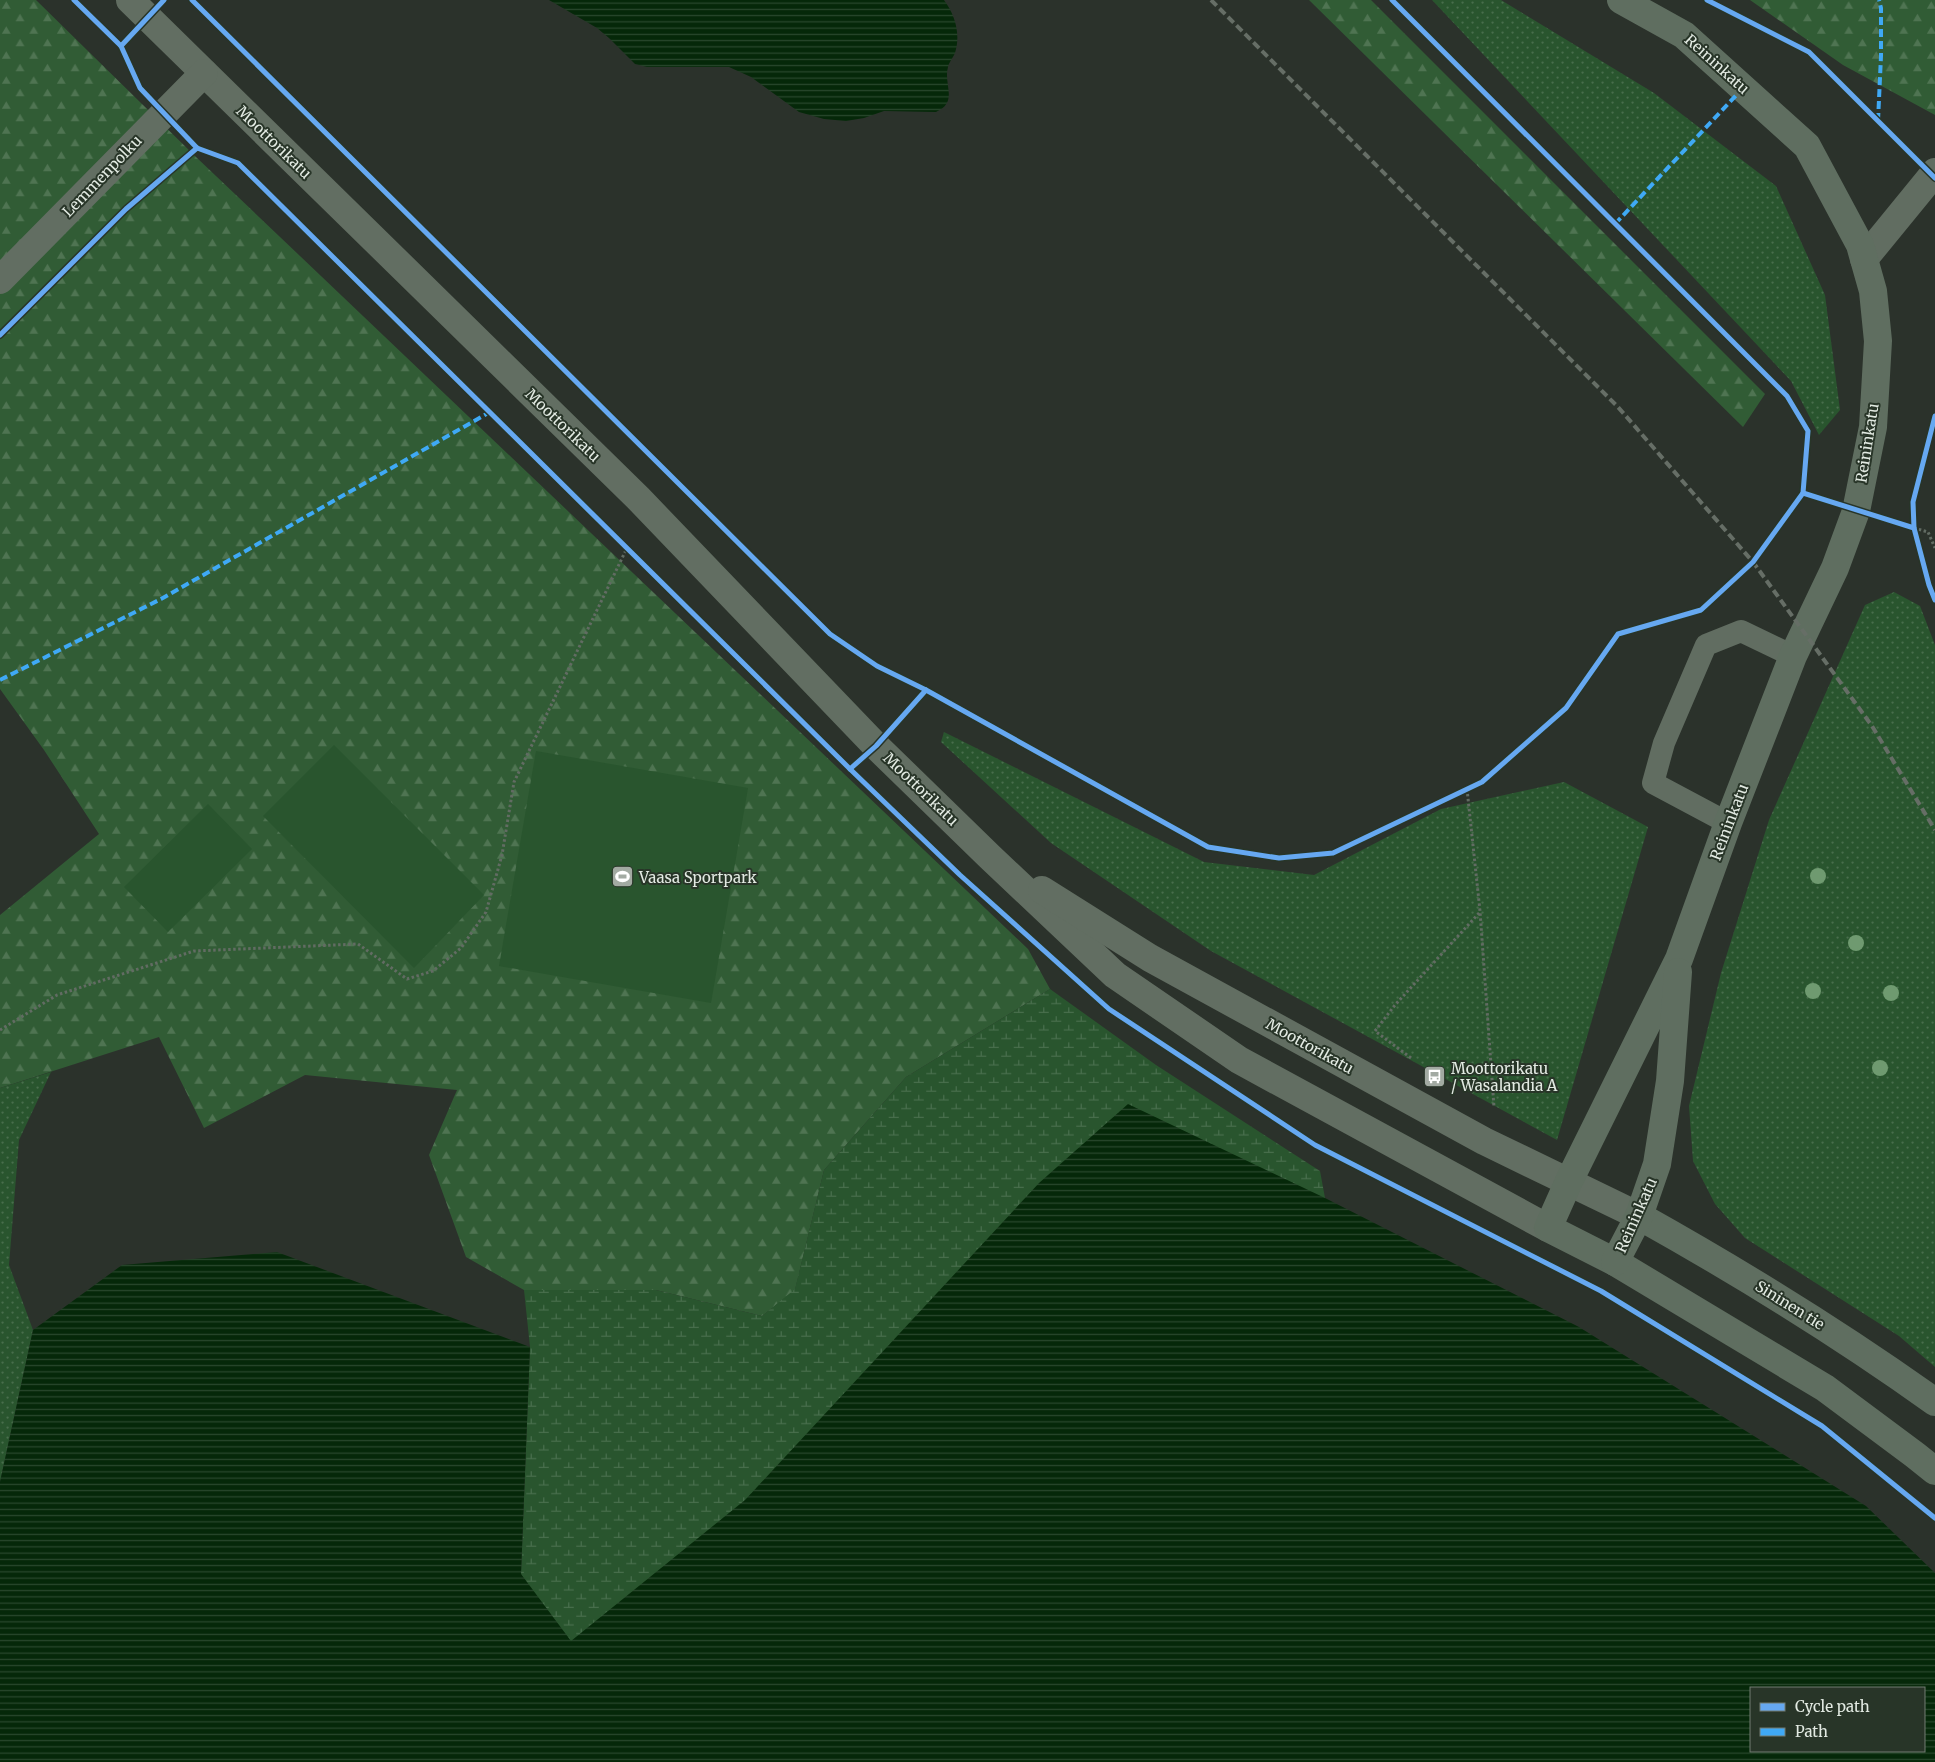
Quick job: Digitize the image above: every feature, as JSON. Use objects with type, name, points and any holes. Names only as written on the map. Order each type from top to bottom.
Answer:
[{"type":"main road","name":"Moottorikatu","points":[[130,0],[638,498],[870,738],[990,857],[1115,975],[1239,1060],[1548,1228]]},
{"type":"main road","name":"Reininkatu","points":[[1548,1228],[1569,1181],[1679,958],[1728,823],[1793,656],[1835,568],[1856,511],[1873,427],[1878,341],[1874,291],[1860,245],[1807,146],[1684,34],[1622,0]]},
{"type":"main road","name":"Lemmenpolku","points":[[0,280],[204,73]]},
{"type":"main road","name":"Moottorikatu","points":[[990,857],[1150,958],[1484,1142],[1639,1216]]},
{"type":"main road","name":"Reininkatu","points":[[1615,1262],[1639,1216],[1659,1155],[1670,1081],[1679,958]]},
{"type":"main road","name":"Sininen tie","points":[[1639,1216],[1717,1260],[1847,1341],[1935,1402]]},
{"type":"main road","points":[[1548,1228],[1615,1262],[1825,1388],[1935,1471]]},
{"type":"street","points":[[1864,259],[1935,172]]},
{"type":"lane","points":[[1728,823],[1653,784],[1664,743],[1706,645],[1741,631],[1793,656]]},
{"type":"path","points":[[1856,511],[1928,532],[1935,548]]},
{"type":"path","points":[[1914,519],[1917,537]]},
{"type":"path","points":[[620,541],[634,555]]},
{"type":"path","points":[[0,1030],[57,995],[194,951],[358,944],[407,979],[433,971],[461,948],[486,912],[502,855],[514,782],[627,548]]},
{"type":"path","points":[[1458,794],[1474,786]]},
{"type":"path","points":[[1467,789],[1480,911],[1495,1123],[1484,1142]]},
{"type":"path","points":[[1413,1060],[1375,1031],[1395,1005],[1480,911]]},
{"type":"green space","points":[[0,0],[36,0],[196,157],[1028,949],[1050,989],[906,1077],[824,1170],[795,1290],[762,1316],[656,1290],[524,1290],[466,1257],[429,1155],[457,1090],[305,1075],[204,1128],[159,1037],[0,1088],[0,915],[99,834],[44,750],[0,689]]},
{"type":"green space","points":[[1309,0],[1371,0],[1765,394],[1743,427]]},
{"type":"green space","points":[[1432,0],[1501,0],[1654,93],[1776,186],[1825,295],[1840,410],[1819,435],[1791,381]]},
{"type":"green space","points":[[1750,0],[1935,0],[1935,115],[1843,65]]},
{"type":"green space","points":[[1894,592],[1920,606],[1935,645],[1935,1367],[1899,1336],[1745,1238],[1715,1204],[1693,1161],[1689,1106],[1721,973],[1769,820],[1865,605]]},
{"type":"green space","points":[[944,732],[1204,862],[1314,875],[1441,809],[1564,782],[1648,827],[1557,1140],[1211,951],[1051,843],[941,742]]},
{"type":"green space","points":[[334,745],[484,895],[414,968],[263,816]]},
{"type":"green space","name":"Vaasa Sportpark","points":[[536,751],[748,788],[711,1003],[499,966]]},
{"type":"green space","points":[[208,804],[252,849],[168,932],[124,887]]},
{"type":"green space","points":[[1050,989],[1156,1065],[1320,1171],[1325,1198],[626,1762],[521,1574],[530,1347],[524,1290],[656,1290],[762,1316],[795,1289],[824,1170],[906,1077]]},
{"type":"green space","points":[[51,1072],[19,1140],[9,1265],[33,1330],[0,1482],[0,1088]]},
{"type":"shaded area","points":[[549,0],[944,0],[954,18],[957,32],[957,46],[947,73],[949,98],[943,108],[936,112],[884,111],[864,118],[846,121],[824,119],[799,112],[751,77],[729,67],[647,67],[635,64],[597,28]]},
{"type":"shaded area","points":[[1128,1104],[1325,1198],[1579,1327],[1866,1506],[1935,1573],[1935,1762],[0,1762],[0,1482],[33,1330],[122,1265],[277,1252],[530,1347],[521,1574],[571,1641],[745,1500],[1039,1183]]},
{"type":"railway","points":[[1211,0],[1618,407],[1753,562],[1872,726],[1935,830]]},
{"type":"marked path","points":[[1878,121],[1881,56],[1881,8],[1879,0]]},
{"type":"marked path","points":[[1615,224],[1743,88]]},
{"type":"marked path","points":[[0,680],[161,599],[490,412]]},
{"type":"cycle path","points":[[74,0],[121,46],[140,88],[197,148],[238,163],[850,769],[960,875],[1109,1009],[1315,1145],[1601,1291],[1822,1426],[1935,1518]]},
{"type":"cycle path","points":[[121,46],[164,0]]},
{"type":"cycle path","points":[[192,0],[830,634],[877,666],[926,690],[1208,847],[1279,858],[1333,853],[1482,782],[1566,708],[1618,634],[1701,610],[1753,562],[1803,493],[1808,431],[1787,396],[1392,0]]},
{"type":"cycle path","points":[[1707,0],[1809,52],[1935,178]]},
{"type":"cycle path","points":[[0,335],[126,209],[197,148]]},
{"type":"cycle path","points":[[1914,528],[1913,502],[1935,416]]},
{"type":"cycle path","points":[[1803,493],[1914,528],[1929,585],[1935,600]]},
{"type":"cycle path","points":[[850,769],[876,746],[926,690]]},
{"type":"place","name":"Vaasa Sportpark","points":[[623,877]]},
{"type":"place","name":"Moottorikatu / Wasalandia A","points":[[1435,1077]]}]
